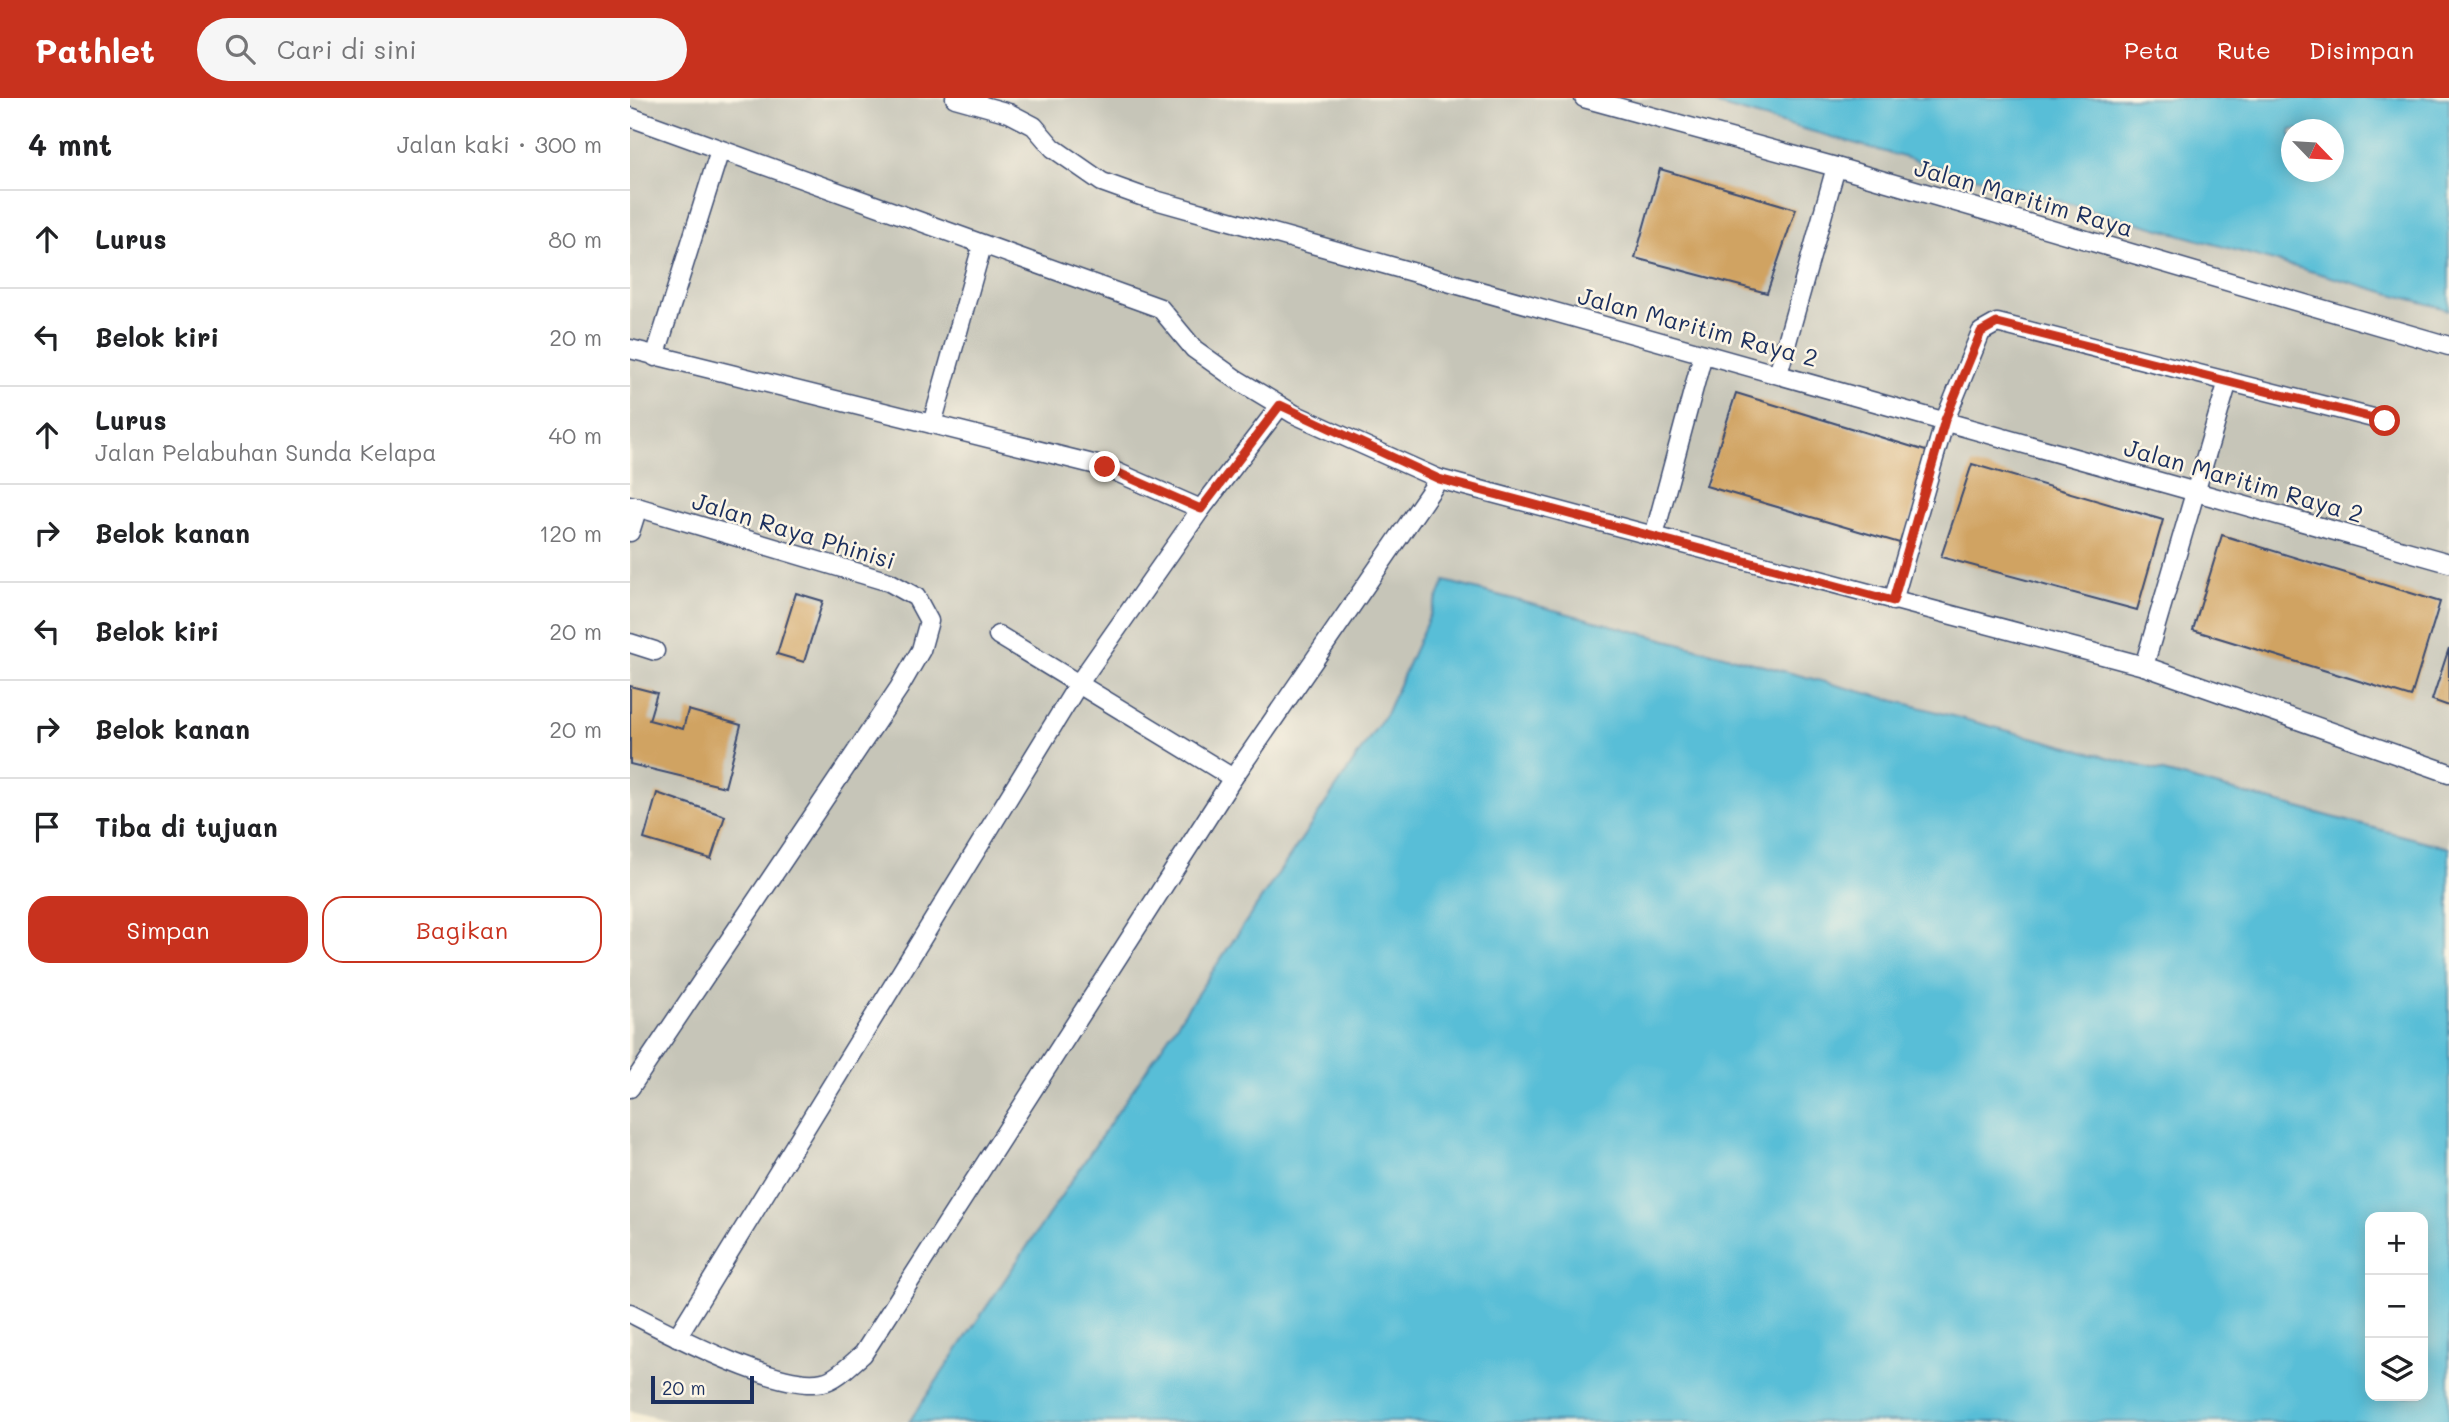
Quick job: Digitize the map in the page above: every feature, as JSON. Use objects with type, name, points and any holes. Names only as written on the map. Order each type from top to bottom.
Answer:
[{"type":"lane","name":"Jalan Maritim Raya 2","points":[[955,98],[1009,113],[1034,126],[1053,148],[1102,182],[1141,196],[2449,563]]},
{"type":"lane","name":"Jalan Maritim Raya","points":[[1584,98],[1836,167],[2449,346]]},
{"type":"lane","points":[[630,117],[1160,308],[1194,349],[1280,405],[1439,479],[2144,666],[2449,773]]},
{"type":"lane","points":[[655,357],[720,150]]},
{"type":"lane","points":[[1778,374],[1836,167]]},
{"type":"lane","points":[[932,424],[982,246]]},
{"type":"lane","points":[[1893,601],[1945,420],[1981,332],[1997,323],[2385,421]]},
{"type":"lane","points":[[630,349],[1105,467],[1201,509]]},
{"type":"lane","points":[[1654,536],[1703,354]]},
{"type":"lane","points":[[2144,666],[2228,381]]},
{"type":"lane","points":[[677,1337],[1079,683],[1201,509],[1280,405]]},
{"type":"lane","points":[[630,1313],[677,1337],[799,1385],[826,1382],[863,1354],[1233,778],[1439,479]]},
{"type":"lane","points":[[630,532],[634,506]]},
{"type":"lane","name":"Jalan Raya Phinisi","points":[[631,1084],[899,688],[920,650],[929,621],[916,597],[889,582],[634,506]]},
{"type":"lane","points":[[998,635],[1233,778]]},
{"type":"lane","points":[[630,643],[654,651]]},
{"type":"shaded area","points":[[630,98],[1693,98],[2449,310],[2449,848],[1445,581],[1387,712],[909,1422],[672,1422],[630,1411]]},
{"type":"water","points":[[1693,98],[2449,98],[2449,310]]},
{"type":"water","points":[[1445,581],[2449,848],[2449,1422],[909,1422],[1387,712]]},
{"type":"building","points":[[1660,169],[1796,209],[1767,293],[1635,258]]},
{"type":"building","points":[[1736,393],[1929,452],[1903,544],[1706,486]]},
{"type":"building","points":[[1972,464],[2163,520],[2137,610],[1941,557]]},
{"type":"building","points":[[2222,535],[2440,602],[2411,697],[2193,630]]},
{"type":"building","points":[[796,593],[823,601],[804,662],[777,654]]},
{"type":"building","points":[[2449,648],[2449,706],[2432,700]]},
{"type":"building","points":[[630,686],[657,693],[649,720],[683,729],[688,710],[741,725],[725,787],[630,764]]},
{"type":"building","points":[[657,793],[725,816],[711,859],[644,839]]},
{"type":"route","points":[[1105,467],[1201,509],[1280,405],[1294,414],[1439,479],[1893,601],[1945,420],[1981,332],[1997,323],[2385,421]]}]
